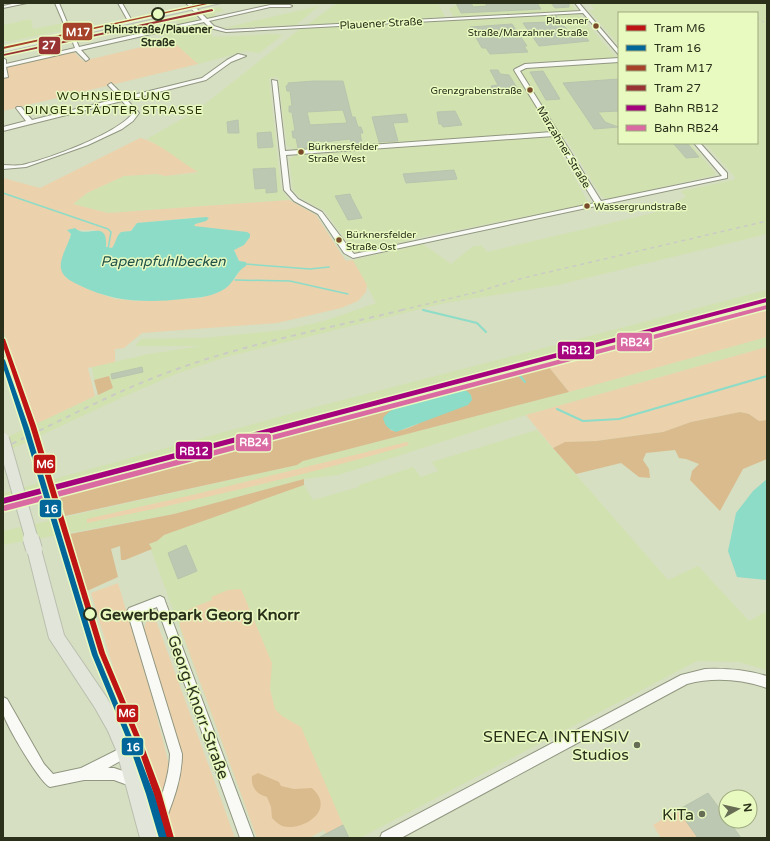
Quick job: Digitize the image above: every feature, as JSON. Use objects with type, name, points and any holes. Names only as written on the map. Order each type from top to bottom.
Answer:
[{"type":"main road","points":[[4,46],[191,6],[199,3]]},
{"type":"main road","points":[[4,46],[129,18],[191,6],[218,3]]},
{"type":"main road","points":[[3,439],[58,638],[101,703],[114,726],[125,752],[149,838]]},
{"type":"street","points":[[3,7],[25,3]]},
{"type":"street","points":[[57,3],[69,31]]},
{"type":"street","points":[[120,3],[129,18]]},
{"type":"street","points":[[577,3],[618,52]]},
{"type":"street","points":[[282,12],[292,5]]},
{"type":"street","points":[[3,66],[273,6],[292,5]]},
{"type":"street","name":"Plauener Straße","points":[[191,6],[215,28],[231,31],[584,12]]},
{"type":"street","points":[[134,26],[140,35]]},
{"type":"street","points":[[74,40],[78,49],[86,59]]},
{"type":"street","points":[[3,60],[5,77]]},
{"type":"street","points":[[3,128],[207,78],[231,60]]},
{"type":"street","name":"Marzahner Straße","points":[[599,204],[518,71],[518,68],[525,66],[618,60]]},
{"type":"street","points":[[274,81],[287,190],[296,200],[320,213],[349,254],[357,256],[725,177],[725,174],[699,144]]},
{"type":"street","points":[[3,167],[25,166],[91,141],[125,125],[136,114],[111,85]]},
{"type":"street","points":[[19,108],[30,122]]},
{"type":"street","points":[[283,153],[556,134]]},
{"type":"street","name":"Georg-Knorr-Straße","points":[[152,838],[171,790],[175,774],[176,754],[133,611],[160,601],[247,838]]},
{"type":"street","points":[[387,838],[685,679],[698,675],[737,674],[767,682]]},
{"type":"street","points":[[3,703],[40,768],[50,782],[83,774],[114,774],[133,781]]},
{"type":"street","points":[[83,774],[125,752]]},
{"type":"shaded area","points":[[337,3],[438,3],[445,17],[307,25]]},
{"type":"shaded area","points":[[455,3],[570,3],[575,9],[574,11],[454,17],[449,9],[456,5]]},
{"type":"shaded area","points":[[589,3],[767,3],[767,234],[558,285],[445,303],[226,357],[176,374],[3,453],[3,439],[113,388],[109,376],[94,380],[92,367],[149,354],[201,346],[135,346],[141,339],[204,338],[284,330],[324,321],[376,303],[353,260],[423,244],[451,264],[472,247],[481,245],[487,252],[653,213],[686,197],[681,191],[734,180],[735,177],[706,144],[758,144],[758,12],[618,12],[618,44],[589,10],[595,10]]},
{"type":"shaded area","points":[[319,6],[296,25],[223,28]]},
{"type":"shaded area","points":[[219,7],[224,11],[214,13],[218,17],[208,19],[200,11]]},
{"type":"shaded area","points":[[192,13],[199,21],[181,25],[171,17]]},
{"type":"shaded area","points":[[579,14],[618,60],[618,144],[691,144],[715,173],[715,175],[610,199],[605,198],[602,197],[566,139],[554,140],[589,204],[412,239],[358,252],[353,250],[325,211],[301,198],[293,190],[289,159],[295,155],[295,150],[287,146],[278,78],[276,77],[269,79],[281,189],[289,200],[108,213],[73,204],[87,193],[124,176],[157,174],[165,176],[197,173],[147,139],[196,111],[300,29]]},
{"type":"shaded area","points":[[144,16],[147,18],[3,49],[3,46]]},
{"type":"shaded area","points":[[31,19],[33,29],[63,23],[65,30],[7,42],[4,40],[3,25]]},
{"type":"shaded area","points":[[199,24],[214,37],[275,34],[283,35],[259,53],[246,51],[198,64],[161,32]]},
{"type":"shaded area","points":[[171,40],[198,64],[3,111],[3,79],[8,78],[6,67],[74,52],[83,61]]},
{"type":"shaded area","points":[[140,138],[147,140],[161,147],[198,172],[165,176],[157,174],[124,176],[87,193],[73,204],[108,213],[289,200],[316,215],[346,261],[353,260],[367,285],[366,292],[358,301],[341,308],[277,323],[142,333],[124,348],[115,349],[115,362],[88,368],[95,396],[36,424],[3,330],[3,178],[40,188]],"holes":[[[201,217],[200,222],[194,226],[197,228],[233,231],[244,245],[234,250],[239,261],[240,270],[235,279],[202,298],[136,301],[115,299],[87,289],[65,277],[65,253],[71,234],[68,230],[95,230],[106,247],[112,248],[118,236],[122,233],[131,231],[137,223]]]},
{"type":"shaded area","points":[[767,290],[767,302],[3,506],[3,493],[308,409]]},
{"type":"shaded area","points":[[767,302],[767,337],[569,392],[544,361]]},
{"type":"shaded area","points":[[767,337],[767,347],[526,415],[338,475],[304,479],[174,514],[3,545],[3,531],[297,465],[303,461],[569,392]]},
{"type":"shaded area","points":[[767,347],[767,420],[759,421],[749,414],[740,412],[691,422],[663,432],[596,441],[566,442],[553,448],[526,415]]},
{"type":"shaded area","points":[[3,353],[28,427],[26,428],[3,366]]},
{"type":"shaded area","points":[[544,361],[569,392],[303,461],[297,465],[65,516],[59,492]],"holes":[[[457,391],[467,391],[418,424],[398,431],[390,430],[400,406]]]},
{"type":"shaded area","points":[[109,376],[113,388],[98,395],[94,380]]},
{"type":"shaded area","points":[[740,412],[749,414],[759,421],[767,420],[767,459],[743,469],[720,511],[690,480],[692,471],[699,464],[679,458],[675,450],[646,453],[643,460],[649,469],[650,478],[639,477],[621,463],[576,474],[553,448],[565,442],[596,441],[663,432],[691,422]]},
{"type":"shaded area","points":[[537,430],[668,580],[698,566],[749,621],[767,611],[767,670],[739,662],[697,661],[360,838],[321,838],[326,834],[324,830],[309,838],[257,838],[149,544],[157,541],[164,535],[304,485],[313,500],[359,487],[359,485],[413,467],[421,477],[438,471],[432,462]]},
{"type":"shaded area","points":[[407,442],[409,445],[289,478],[87,523],[87,519]]},
{"type":"shaded area","points":[[304,479],[304,485],[164,535],[157,541],[149,544],[152,549],[125,560],[121,560],[120,546],[111,549],[118,577],[87,591],[70,534],[174,514]]},
{"type":"shaded area","points":[[118,583],[152,697],[170,769],[162,796],[116,677],[91,593]]},
{"type":"shaded area","points":[[241,589],[272,663],[270,689],[275,709],[282,716],[301,727],[343,825],[326,834],[324,830],[309,838],[257,838],[180,627],[182,616],[190,609],[212,600],[211,597],[228,590]]},
{"type":"shaded area","points":[[156,620],[235,838],[174,838],[167,814],[180,768],[143,633],[146,622]]},
{"type":"shaded area","points":[[258,773],[279,782],[281,786],[294,789],[312,788],[319,797],[321,805],[318,812],[306,823],[298,826],[282,826],[272,818],[271,807],[267,797],[257,792],[253,787],[252,776]]},
{"type":"shaded area","points":[[678,810],[698,838],[661,838],[653,825]]},
{"type":"water","name":"Papenpfuhlbecken","points":[[206,217],[209,218],[206,221],[195,224],[194,226],[247,232],[250,234],[250,237],[244,245],[234,250],[239,261],[246,262],[246,266],[239,272],[229,285],[211,295],[157,301],[118,298],[81,286],[66,277],[62,272],[61,260],[71,234],[67,230],[75,228],[85,232],[100,231],[104,233],[106,238],[106,247],[112,248],[121,232],[131,231],[137,223]]},
{"type":"water","points":[[457,391],[467,391],[471,395],[472,400],[468,405],[396,432],[387,427],[385,423],[383,418],[388,412],[396,408]]},
{"type":"water","points":[[767,479],[767,580],[737,577],[728,551],[736,513],[753,491]]},
{"type":"building","points":[[456,3],[471,3],[473,7],[487,6],[485,3],[537,3],[541,9],[461,13]]},
{"type":"building","points":[[551,3],[569,3],[569,7],[555,8]]},
{"type":"building","points":[[549,16],[556,16],[568,31],[581,30],[589,41],[539,46],[523,23],[553,22]]},
{"type":"building","points":[[512,24],[527,46],[524,46],[528,52],[490,54],[486,48],[482,48],[470,27]]},
{"type":"building","points":[[490,70],[498,70],[500,74],[509,75],[519,91],[494,92],[491,86],[498,85]]},
{"type":"building","points":[[543,71],[560,99],[546,100],[530,72]]},
{"type":"building","points":[[618,79],[618,111],[598,112],[605,122],[618,127],[594,129],[563,83]]},
{"type":"building","points":[[343,81],[352,117],[355,117],[358,127],[361,127],[363,133],[360,133],[362,144],[352,144],[350,139],[311,142],[312,147],[298,148],[296,138],[293,138],[292,131],[295,131],[292,112],[289,112],[289,106],[292,106],[290,91],[287,91],[286,86],[288,83]],"holes":[[[343,110],[347,123],[310,125],[307,112]]]},
{"type":"building","points":[[455,111],[462,125],[443,127],[439,124],[437,112]]},
{"type":"building","points":[[406,114],[408,122],[393,123],[398,141],[379,142],[372,117]]},
{"type":"building","points":[[238,120],[239,133],[228,133],[227,122]]},
{"type":"building","points":[[271,132],[273,147],[258,148],[257,133]]},
{"type":"building","points":[[674,144],[688,144],[699,157],[686,158]]},
{"type":"building","points":[[275,168],[277,192],[266,193],[266,188],[255,189],[253,169]]},
{"type":"building","points":[[454,170],[457,179],[406,183],[403,174]]},
{"type":"building","points":[[350,194],[362,218],[348,220],[335,196]]},
{"type":"building","points":[[142,367],[143,372],[112,379],[111,374]]},
{"type":"building","points":[[186,545],[197,571],[178,579],[168,553]]},
{"type":"building","name":"KiTa","points":[[708,793],[718,806],[718,829],[735,829],[741,838],[698,838],[678,810]]},
{"type":"building","points":[[343,825],[349,838],[318,838]]},
{"type":"waterway","points":[[3,193],[108,229],[111,232],[108,249]]},
{"type":"waterway","points":[[245,264],[310,269],[329,267]]},
{"type":"waterway","points":[[235,280],[290,281],[348,294]]},
{"type":"waterway","points":[[423,310],[477,323],[486,332]]},
{"type":"waterway","points":[[516,371],[525,382]]},
{"type":"waterway","points":[[557,409],[583,421],[619,419],[767,376]]},
{"type":"railway","points":[[758,18],[767,25]]},
{"type":"railway","points":[[402,310],[477,292],[523,278],[767,221]]},
{"type":"railway","points":[[3,448],[112,395],[180,368],[236,350],[406,309]]},
{"type":"tram line","name":"M17","points":[[3,48],[211,3]]},
{"type":"tram line","name":"27","points":[[4,55],[212,10]]},
{"type":"tram line","name":"M6","points":[[3,339],[33,426],[102,653],[138,739],[157,792],[170,838]]},
{"type":"tram line","name":"16","points":[[3,360],[26,428],[95,655],[131,742],[150,794],[163,838]]},
{"type":"rail line","name":"RB12","points":[[3,501],[767,300]]},
{"type":"rail line","name":"RB24","points":[[5,508],[767,307]]},
{"type":"place","name":"Rhinstraße/Plauener Straße","points":[[158,14]]},
{"type":"place","name":"Plauener Straße/Marzahner Straße","points":[[596,26]]},
{"type":"place","name":"Grenzgrabenstraße","points":[[530,90]]},
{"type":"place","name":"Bürknersfelder Straße West","points":[[301,152]]},
{"type":"place","name":"Wassergrundstraße","points":[[587,206]]},
{"type":"place","name":"Bürknersfelder Straße Ost","points":[[339,240]]},
{"type":"place","name":"Gewerbepark Georg Knorr","points":[[90,614]]},
{"type":"place","name":"SENECA INTENSIV Studios","points":[[637,745]]},
{"type":"place","name":"KiTa","points":[[702,814]]},
{"type":"district","name":"WOHNSIEDLUNG DINGELSTÄDTER STRASSE","points":[[114,103]]}]
